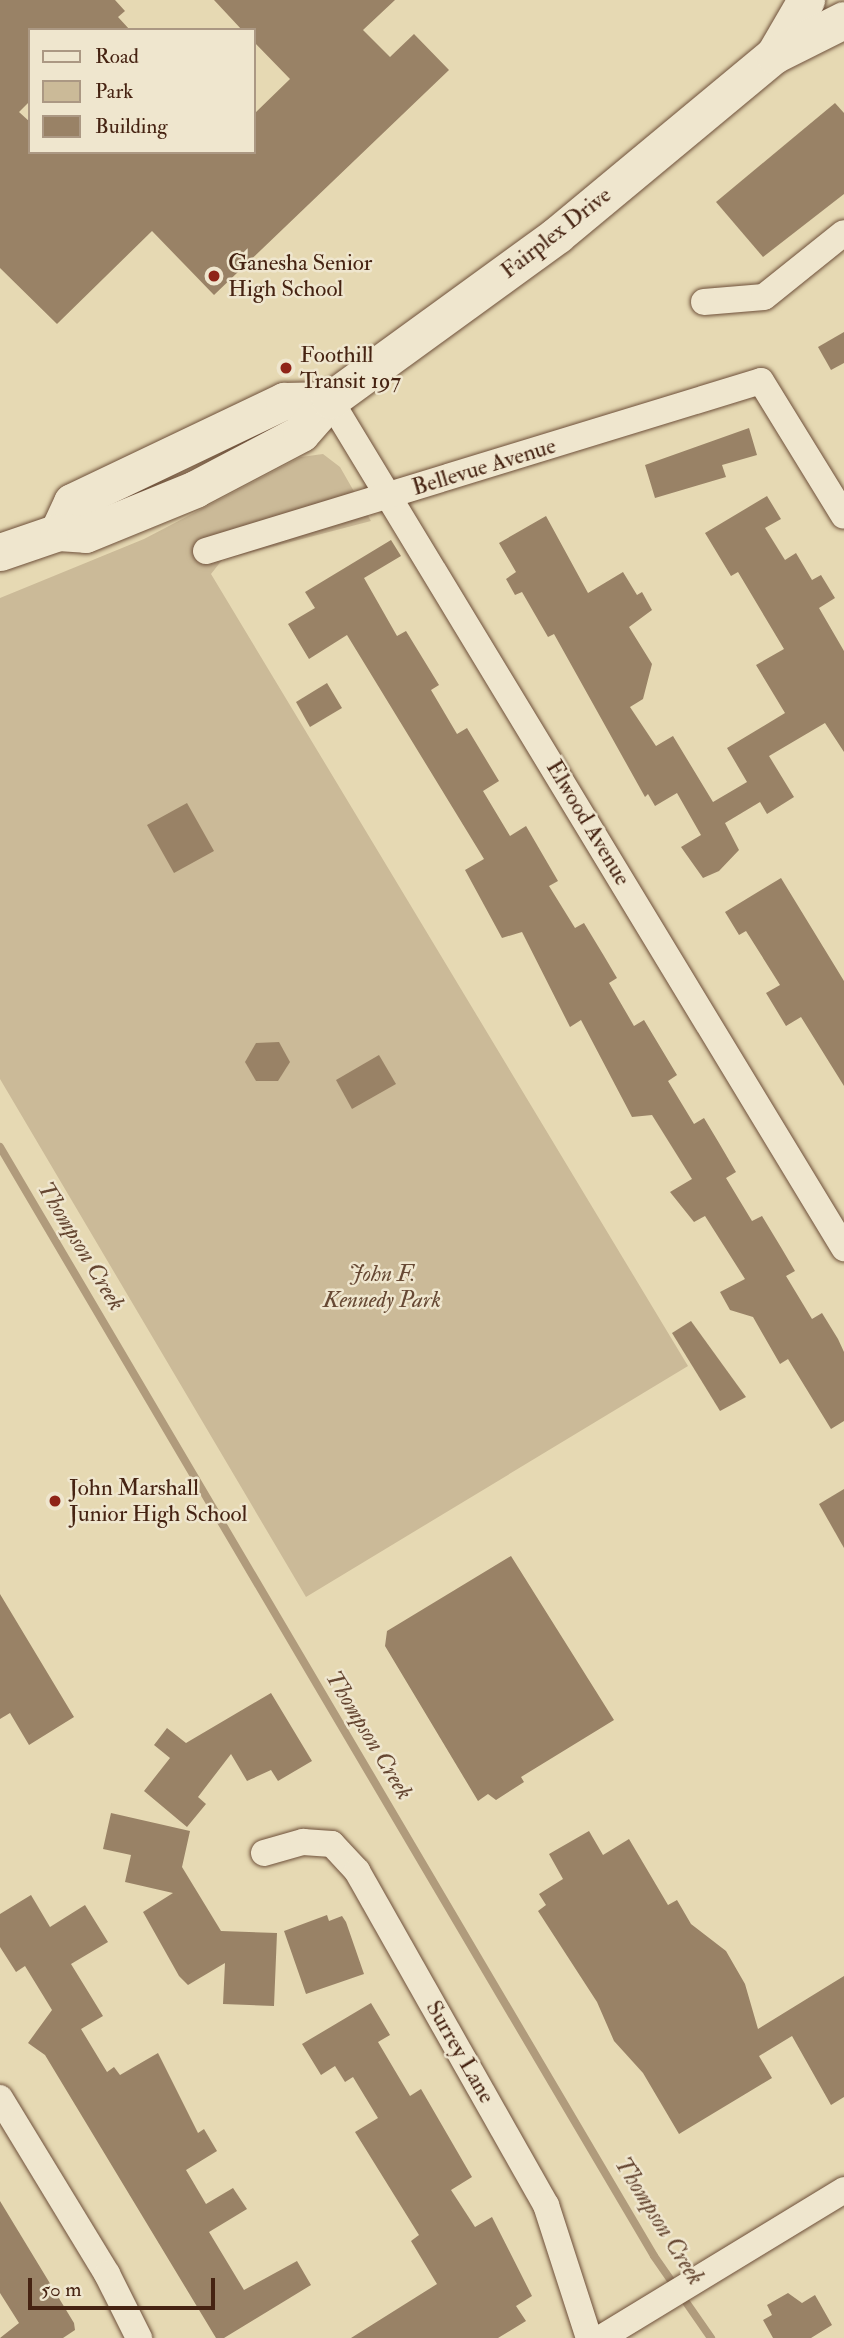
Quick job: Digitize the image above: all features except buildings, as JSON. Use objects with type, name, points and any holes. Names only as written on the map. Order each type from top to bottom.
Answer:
[{"type":"main road","name":"Fairplex Drive","points":[[774,55],[806,0]]},
{"type":"main road","name":"Fairplex Drive","points":[[0,552],[58,532],[85,534],[195,489],[301,433],[330,400],[556,235],[774,55],[844,20]]},
{"type":"street","points":[[704,302],[764,297],[844,233]]},
{"type":"street","name":"Bellevue Avenue","points":[[206,551],[761,381],[844,516]]},
{"type":"street","name":"Elwood Avenue","points":[[330,400],[391,496],[844,1248]]},
{"type":"street","name":"Surrey Lane","points":[[264,1853],[303,1842],[332,1844],[357,1871],[546,2205],[589,2338]]},
{"type":"street","points":[[0,2098],[107,2274],[139,2338]]},
{"type":"street","points":[[601,2338],[844,2190]]},
{"type":"green space","name":"John F. Kennedy Park","points":[[323,454],[340,467],[371,521],[222,560],[211,574],[688,1366],[306,1597],[0,1079],[0,598],[144,539],[301,457]]},
{"type":"waterway","name":"Thompson Creek","points":[[0,1147],[654,2256],[711,2338]]},
{"type":"place","name":"Ganesha Senior High School","points":[[214,276]]},
{"type":"place","name":"Foothill Transit 197","points":[[286,368]]},
{"type":"place","name":"John Marshall Junior High School","points":[[55,1501]]}]
